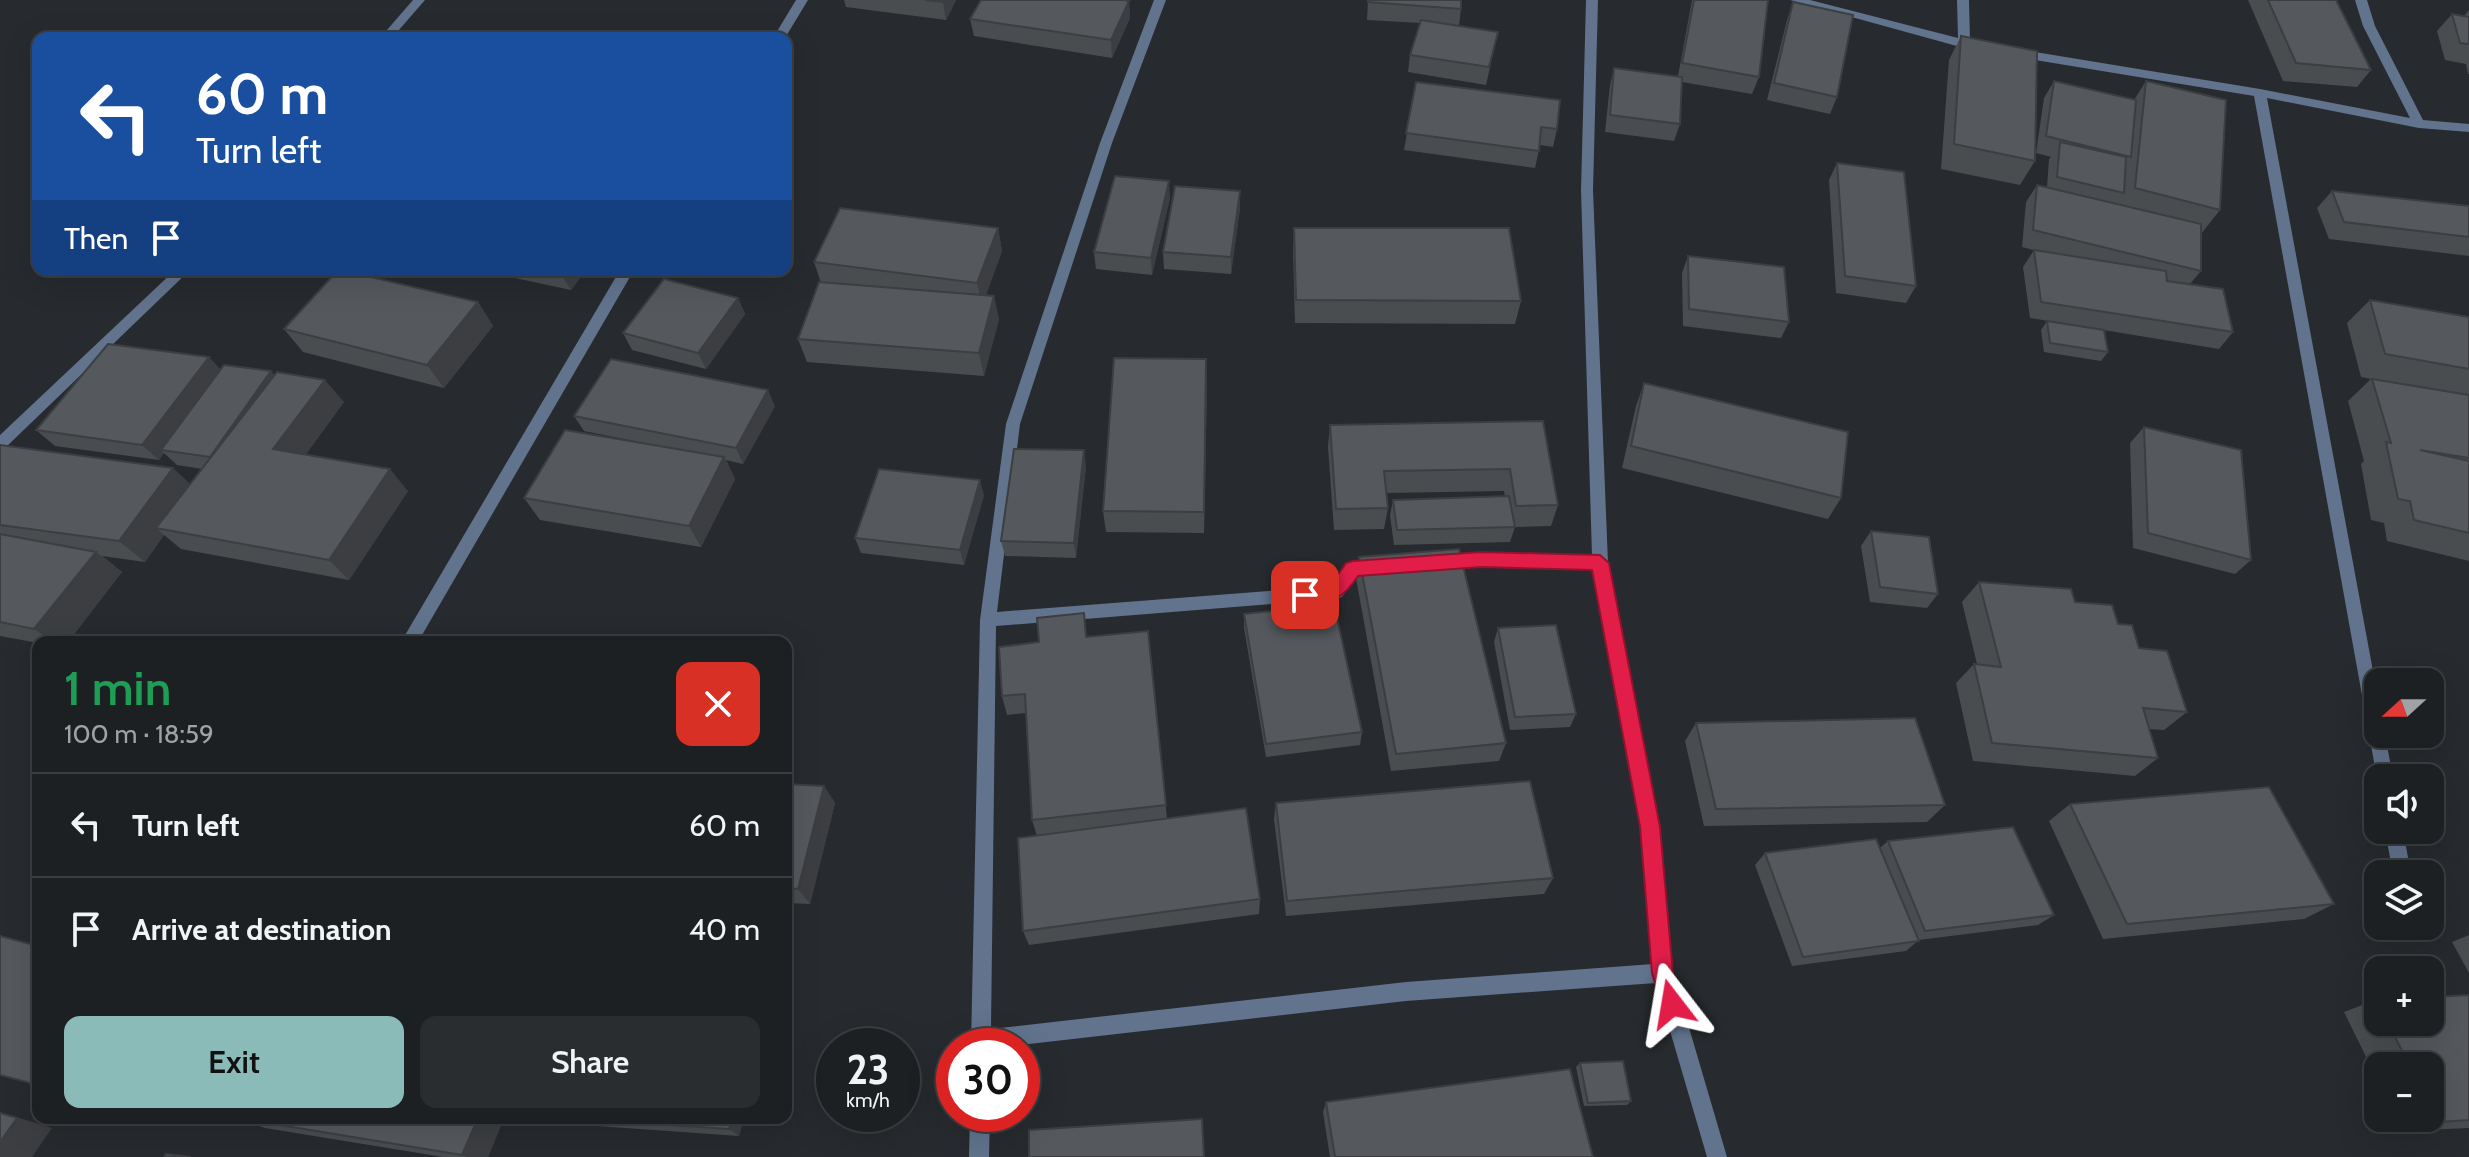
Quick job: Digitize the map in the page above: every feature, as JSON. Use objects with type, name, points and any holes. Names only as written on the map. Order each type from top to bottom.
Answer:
[{"type":"street","points":[[391,32],[419,0]]},
{"type":"street","points":[[783,32],[802,0]]},
{"type":"street","points":[[981,1028],[988,620],[1013,424],[1106,143],[1160,0]]},
{"type":"street","points":[[1592,0],[1587,190],[1600,563],[1650,827],[1663,973],[1717,1157]]},
{"type":"street","points":[[1796,0],[1964,44],[2260,93],[2419,124],[2469,128]]},
{"type":"street","points":[[1963,0],[1964,44]]},
{"type":"street","points":[[2361,0],[2369,26],[2419,124]]},
{"type":"street","points":[[2260,93],[2381,764]]},
{"type":"street","points":[[0,444],[177,276]]},
{"type":"street","points":[[413,636],[623,276]]},
{"type":"street","points":[[1424,564],[1481,559],[1600,563]]},
{"type":"street","points":[[988,620],[1336,592],[1353,569],[1396,566]]},
{"type":"street","points":[[1040,1036],[1340,998],[1576,977],[1663,973]]},
{"type":"street","points":[[979,1157],[980,1132]]},
{"type":"building","points":[[981,0],[1129,1],[1111,40],[970,19]]},
{"type":"building","points":[[1461,0],[1461,9],[1368,2]]},
{"type":"building","points":[[1694,0],[1768,0],[1759,77],[1682,63]]},
{"type":"building","points":[[2268,0],[2336,0],[2371,70],[2296,63]]},
{"type":"building","points":[[1793,2],[1853,15],[1837,97],[1774,83]]},
{"type":"building","points":[[2452,14],[2469,17],[2469,44],[2460,43]]},
{"type":"building","points":[[1421,20],[1498,32],[1489,67],[1410,55]]},
{"type":"building","points":[[1961,36],[2037,51],[2035,161],[1954,144]]},
{"type":"building","points":[[1614,68],[1682,77],[1680,124],[1610,115]]},
{"type":"building","points":[[2054,81],[2136,100],[2131,157],[2046,136]]},
{"type":"building","points":[[2146,81],[2226,100],[2220,210],[2135,188]]},
{"type":"building","points":[[1416,82],[1560,100],[1557,129],[1541,127],[1539,151],[1406,133]]},
{"type":"building","points":[[2060,142],[2126,157],[2124,193],[2057,177]]},
{"type":"building","points":[[1837,163],[1904,172],[1916,286],[1845,276]]},
{"type":"building","points":[[1115,176],[1169,181],[1151,258],[1094,252]]},
{"type":"building","points":[[2037,185],[2201,224],[2201,271],[2033,230]]},
{"type":"building","points":[[1175,186],[1240,191],[1231,257],[1163,252]]},
{"type":"building","points":[[2332,191],[2469,206],[2469,237],[2344,222]]},
{"type":"building","points":[[840,208],[998,228],[977,283],[814,262]]},
{"type":"building","points":[[1294,228],[1509,228],[1521,301],[1296,300]]},
{"type":"building","points":[[2034,250],[2166,271],[2167,281],[2223,289],[2233,332],[2041,302]]},
{"type":"building","points":[[1688,256],[1784,267],[1789,322],[1689,309]]},
{"type":"building","points":[[333,276],[367,276],[478,302],[427,365],[284,329]]},
{"type":"building","points":[[664,279],[738,298],[698,353],[623,333]]},
{"type":"building","points":[[819,282],[994,296],[979,353],[798,339]]},
{"type":"building","points":[[2370,300],[2469,317],[2469,369],[2385,354]]},
{"type":"building","points":[[2047,321],[2104,330],[2108,352],[2050,343]]},
{"type":"building","points":[[108,344],[209,357],[142,445],[36,430]]},
{"type":"building","points":[[1114,358],[1206,359],[1204,512],[1103,511]]},
{"type":"building","points":[[611,359],[768,390],[736,448],[574,416]]},
{"type":"building","points":[[224,365],[271,371],[210,457],[161,450]]},
{"type":"building","points":[[277,372],[325,380],[273,449],[390,469],[329,560],[156,528]]},
{"type":"building","points":[[2372,379],[2469,395],[2469,458],[2420,450],[2469,461],[2469,533],[2414,520],[2410,501],[2398,499],[2386,442],[2391,443]]},
{"type":"building","points":[[1644,383],[1848,432],[1841,498],[1631,446]]},
{"type":"building","points":[[1543,421],[1558,505],[1516,506],[1510,469],[1384,471],[1388,508],[1336,509],[1330,425]]},
{"type":"building","points":[[2144,427],[2241,450],[2251,560],[2148,533]]},
{"type":"building","points":[[565,430],[724,457],[689,526],[524,498]]},
{"type":"building","points":[[0,445],[173,468],[119,541],[0,525]]},
{"type":"building","points":[[1014,449],[1084,450],[1074,543],[1001,541]]},
{"type":"building","points":[[879,469],[980,480],[960,550],[855,538]]},
{"type":"building","points":[[1509,496],[1515,527],[1397,530],[1393,500]]},
{"type":"building","points":[[1871,531],[1929,537],[1938,594],[1880,587]]},
{"type":"building","points":[[0,534],[96,552],[34,629],[0,622]]},
{"type":"building","points":[[1459,549],[1506,743],[1396,754],[1359,557]]},
{"type":"building","points":[[1979,582],[2071,589],[2075,602],[2112,605],[2118,624],[2132,625],[2139,648],[2167,651],[2187,712],[2143,708],[2158,758],[1992,743],[1974,664],[2001,667]]},
{"type":"building","points":[[1334,604],[1362,732],[1266,744],[1244,614]]},
{"type":"building","points":[[1084,613],[1086,637],[1148,631],[1166,805],[1032,820],[1025,694],[1002,696],[999,647],[1039,642],[1037,618]]},
{"type":"building","points":[[1556,625],[1576,714],[1515,717],[1498,628]]},
{"type":"building","points":[[1915,718],[1945,805],[1716,809],[1696,723]]},
{"type":"building","points":[[1530,781],[1553,878],[1287,901],[1276,803]]},
{"type":"building","points":[[792,784],[824,786],[798,889],[792,888]]},
{"type":"building","points":[[2269,787],[2334,904],[2127,924],[2070,804]]},
{"type":"building","points":[[1246,808],[1260,899],[1023,931],[1018,838]]},
{"type":"building","points":[[2013,827],[2054,915],[1925,931],[1888,841]]},
{"type":"building","points":[[1876,839],[1919,941],[1803,957],[1765,853]]},
{"type":"building","points":[[0,936],[32,944],[32,1083],[0,1075]]},
{"type":"building","points":[[2469,995],[2469,1120],[2444,1122],[2444,1052],[2403,1052],[2394,1036],[2444,1036],[2444,996]]},
{"type":"building","points":[[1623,1061],[1631,1101],[1588,1103],[1580,1063]]},
{"type":"building","points":[[1570,1069],[1593,1157],[1335,1157],[1326,1102]]},
{"type":"building","points":[[0,1113],[17,1118],[0,1142]]},
{"type":"building","points":[[1202,1119],[1204,1157],[1029,1157],[1029,1132],[1040,1132],[1040,1129]]},
{"type":"building","points":[[273,1124],[475,1124],[462,1155]]},
{"type":"building","points":[[654,1124],[730,1124],[729,1129]]},
{"type":"building","points":[[166,1154],[191,1157],[164,1157]]},
{"type":"route","points":[[1305,595],[1336,592],[1353,569],[1481,559],[1600,563],[1650,827],[1663,973],[1672,1004]]}]
